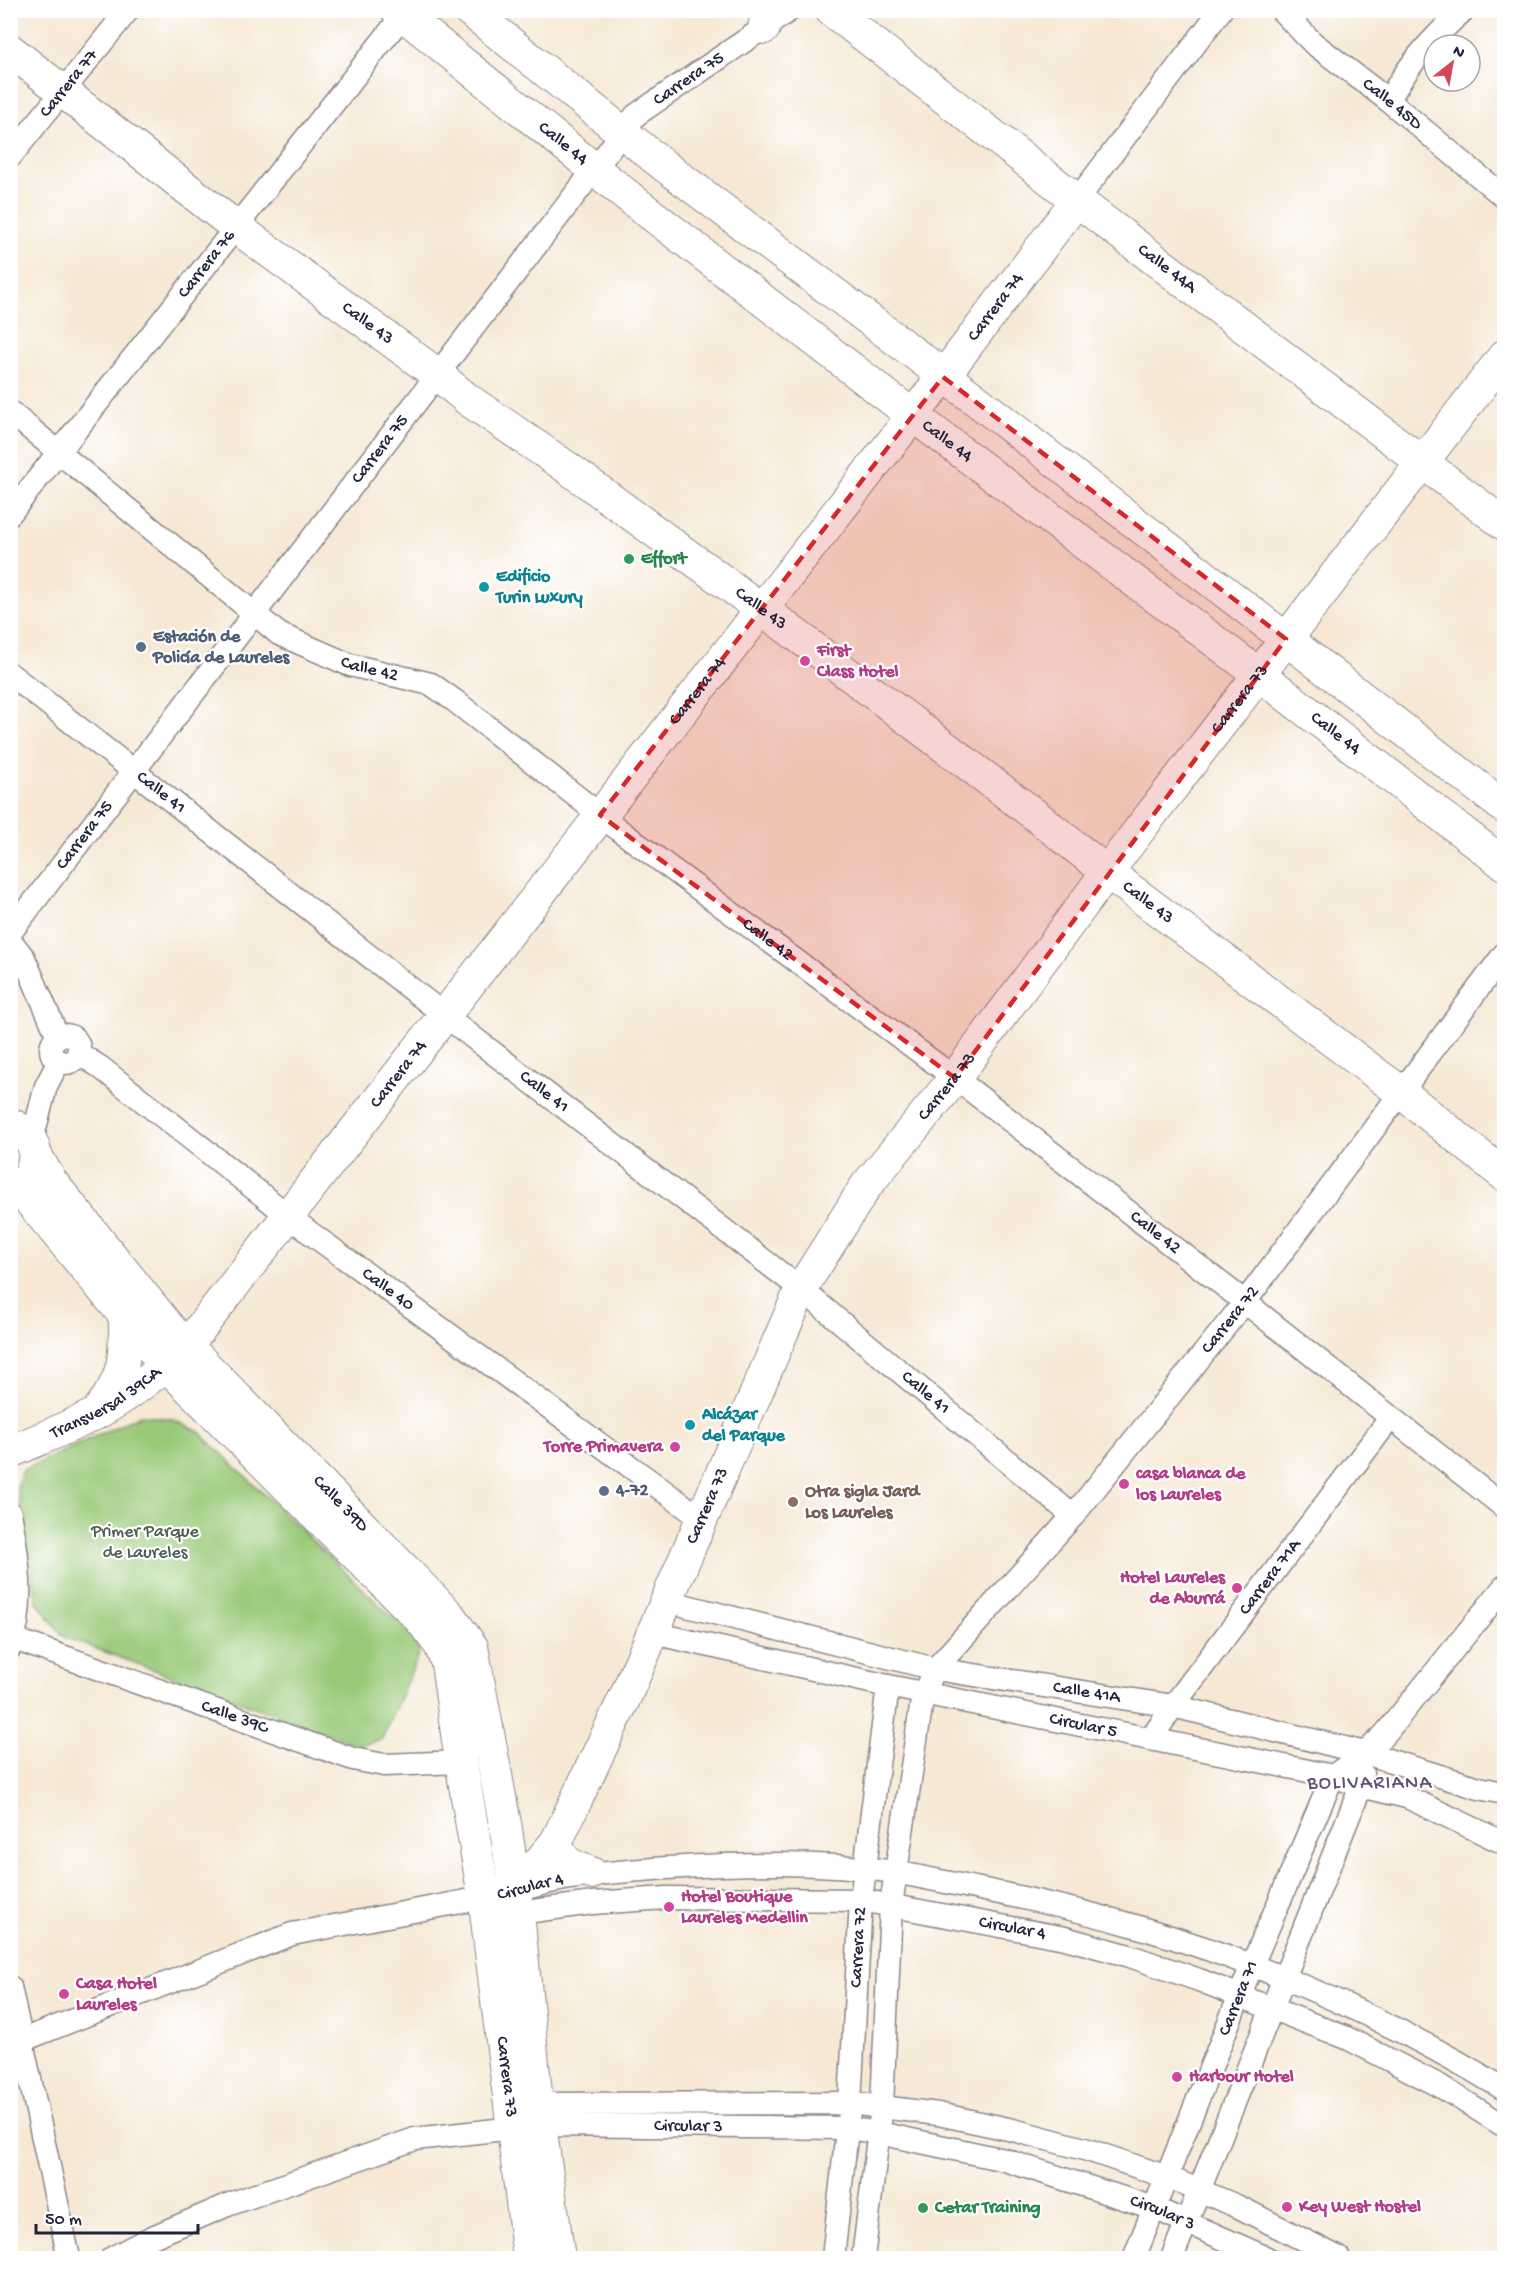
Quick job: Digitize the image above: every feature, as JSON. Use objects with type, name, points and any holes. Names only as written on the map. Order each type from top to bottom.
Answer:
[{"type":"street","name":"Carrera 77","points":[[10,157],[128,10]]},
{"type":"street","points":[[469,10],[622,133],[963,390],[1504,807]]},
{"type":"street","name":"Carrera 75","points":[[10,933],[636,115],[766,19],[790,10]]},
{"type":"street","name":"Calle 44A","points":[[831,10],[1504,524]]},
{"type":"street","name":"Carrera 74","points":[[176,1355],[943,377],[1221,10]]},
{"type":"street","name":"Calle 45D","points":[[1281,10],[1313,44],[1389,101],[1504,197]]},
{"type":"street","points":[[1389,101],[1425,48],[1464,10]]},
{"type":"street","name":"Calle 44","points":[[400,13],[594,170],[912,415],[1260,675],[1504,864]]},
{"type":"street","name":"Carrera 76","points":[[10,514],[61,452],[400,13]]},
{"type":"street","name":"Calle 43","points":[[10,50],[236,227],[438,375],[467,399],[565,466],[762,608],[1107,872],[1402,1093],[1504,1175]]},
{"type":"street","name":"Carrera 73","points":[[529,2259],[525,2117],[505,1900],[556,1842],[626,1695],[801,1289],[866,1186],[955,1078],[1107,872],[1504,356]]},
{"type":"street","name":"Calle 42","points":[[10,412],[279,634],[350,665],[430,684],[456,701],[642,848],[955,1078],[1245,1302],[1504,1507]]},
{"type":"street","name":"Calle 41","points":[[10,674],[444,1014],[801,1289],[1073,1516]]},
{"type":"street","name":"Calle 40","points":[[10,940],[24,958],[57,1037],[64,1034],[74,1038],[79,1045],[69,1057],[100,1067],[288,1215],[702,1519]]},
{"type":"street","name":"Carrera 72","points":[[863,2259],[882,2106],[891,1905],[895,1872],[923,1694],[935,1669],[1073,1516],[1245,1302],[1504,954]]},
{"type":"street","points":[[11,1187],[21,1183],[34,1166],[22,1135],[46,1086],[69,1057]]},
{"type":"street","name":"Calle 39D","points":[[22,1135],[50,1180],[176,1355],[421,1620],[440,1645],[447,1663],[461,1762],[505,1900]]},
{"type":"street","name":"Calle 39D","points":[[11,1187],[29,1200],[125,1317],[176,1355],[450,1615],[472,1647],[506,1830],[505,1900]]},
{"type":"street","points":[[97,1413],[110,1397],[125,1360],[125,1317]]},
{"type":"street","name":"Transversal 39CA","points":[[10,1452],[97,1413],[125,1396],[176,1355]]},
{"type":"street","name":"Carrera 71A","points":[[1151,1739],[1173,1706],[1391,1417]]},
{"type":"street","points":[[10,1513],[17,1548],[19,1594],[12,1643]]},
{"type":"street","points":[[1333,1776],[1365,1754],[1385,1734],[1504,1587]]},
{"type":"street","name":"Calle 41A","points":[[667,1601],[935,1669],[1173,1706],[1365,1754],[1479,1788],[1504,1793]]},
{"type":"street","name":"Circular 5","points":[[653,1633],[923,1694],[1333,1776],[1360,1786],[1407,1797],[1504,1843]]},
{"type":"street","name":"Calle 39C","points":[[12,1643],[353,1759],[384,1765],[461,1762]]},
{"type":"street","name":"Carrera 72","points":[[833,2259],[850,2103],[861,1900],[888,1686],[935,1669]]},
{"type":"street","name":"Carrera 71","points":[[1172,2259],[1360,1786],[1365,1754]]},
{"type":"street","name":"Carrera 71","points":[[1134,2259],[1251,1965],[1333,1776]]},
{"type":"street","points":[[556,1842],[565,1862],[591,1873]]},
{"type":"street","name":"Circular 4","points":[[505,1900],[531,1886],[591,1873],[776,1862],[895,1872],[1073,1910],[1173,1938],[1251,1965],[1371,2016],[1455,2060],[1504,2089]]},
{"type":"street","name":"Circular 4","points":[[17,2044],[292,1934],[505,1900],[593,1903],[666,1898],[861,1900],[1065,1938],[1130,1956],[1347,2038],[1440,2086],[1504,2126]]},
{"type":"street","points":[[1065,1938],[1073,1910]]},
{"type":"street","points":[[10,1987],[17,2044],[69,2259]]},
{"type":"street","points":[[1440,2086],[1455,2060]]},
{"type":"street","name":"Circular 3","points":[[112,2259],[150,2238],[230,2204],[415,2139],[525,2117],[850,2103],[938,2114],[1013,2130],[1088,2150],[1199,2190],[1271,2223],[1328,2256]]},
{"type":"street","name":"Carrera 73","points":[[525,2117],[560,2259]]},
{"type":"street","name":"Circular 3","points":[[525,2117],[847,2128],[879,2133],[1005,2160],[1154,2208],[1267,2259]]},
{"type":"highlighted area","points":[[943,377],[1286,639],[955,1078],[600,815]]},
{"type":"green space","name":"Primer Parque de Laureles","points":[[141,1415],[171,1419],[198,1431],[415,1639],[419,1654],[382,1739],[361,1746],[64,1637],[37,1602],[17,1487],[23,1470]]},
{"type":"place","name":"Effort","points":[[629,559]]},
{"type":"place","name":"Edificio Turin Luxury","points":[[484,587]]},
{"type":"place","name":"Estación de Policía de Laureles","points":[[141,647]]},
{"type":"place","name":"First Class Hotel","points":[[805,661]]},
{"type":"place","name":"Alcázar del Parque","points":[[690,1425]]},
{"type":"place","name":"Torre Primavera","points":[[675,1447]]},
{"type":"place","name":"casa blanca de los Laureles","points":[[1124,1484]]},
{"type":"place","name":"4-72","points":[[604,1491]]},
{"type":"place","name":"Otra sigla Jard Los Laureles","points":[[793,1502]]},
{"type":"place","name":"Hotel Laureles de Aburrá","points":[[1237,1588]]},
{"type":"place","name":"Hotel Boutique Laureles Medellin","points":[[669,1907]]},
{"type":"place","name":"Casa Hotel Laureles","points":[[64,1994]]},
{"type":"place","name":"Harbour Hotel","points":[[1177,2077]]},
{"type":"place","name":"Key West Hostel","points":[[1287,2207]]},
{"type":"place","name":"Cetar Training","points":[[923,2208]]},
{"type":"district","name":"BOLIVARIANA","points":[[1370,1784]]}]
